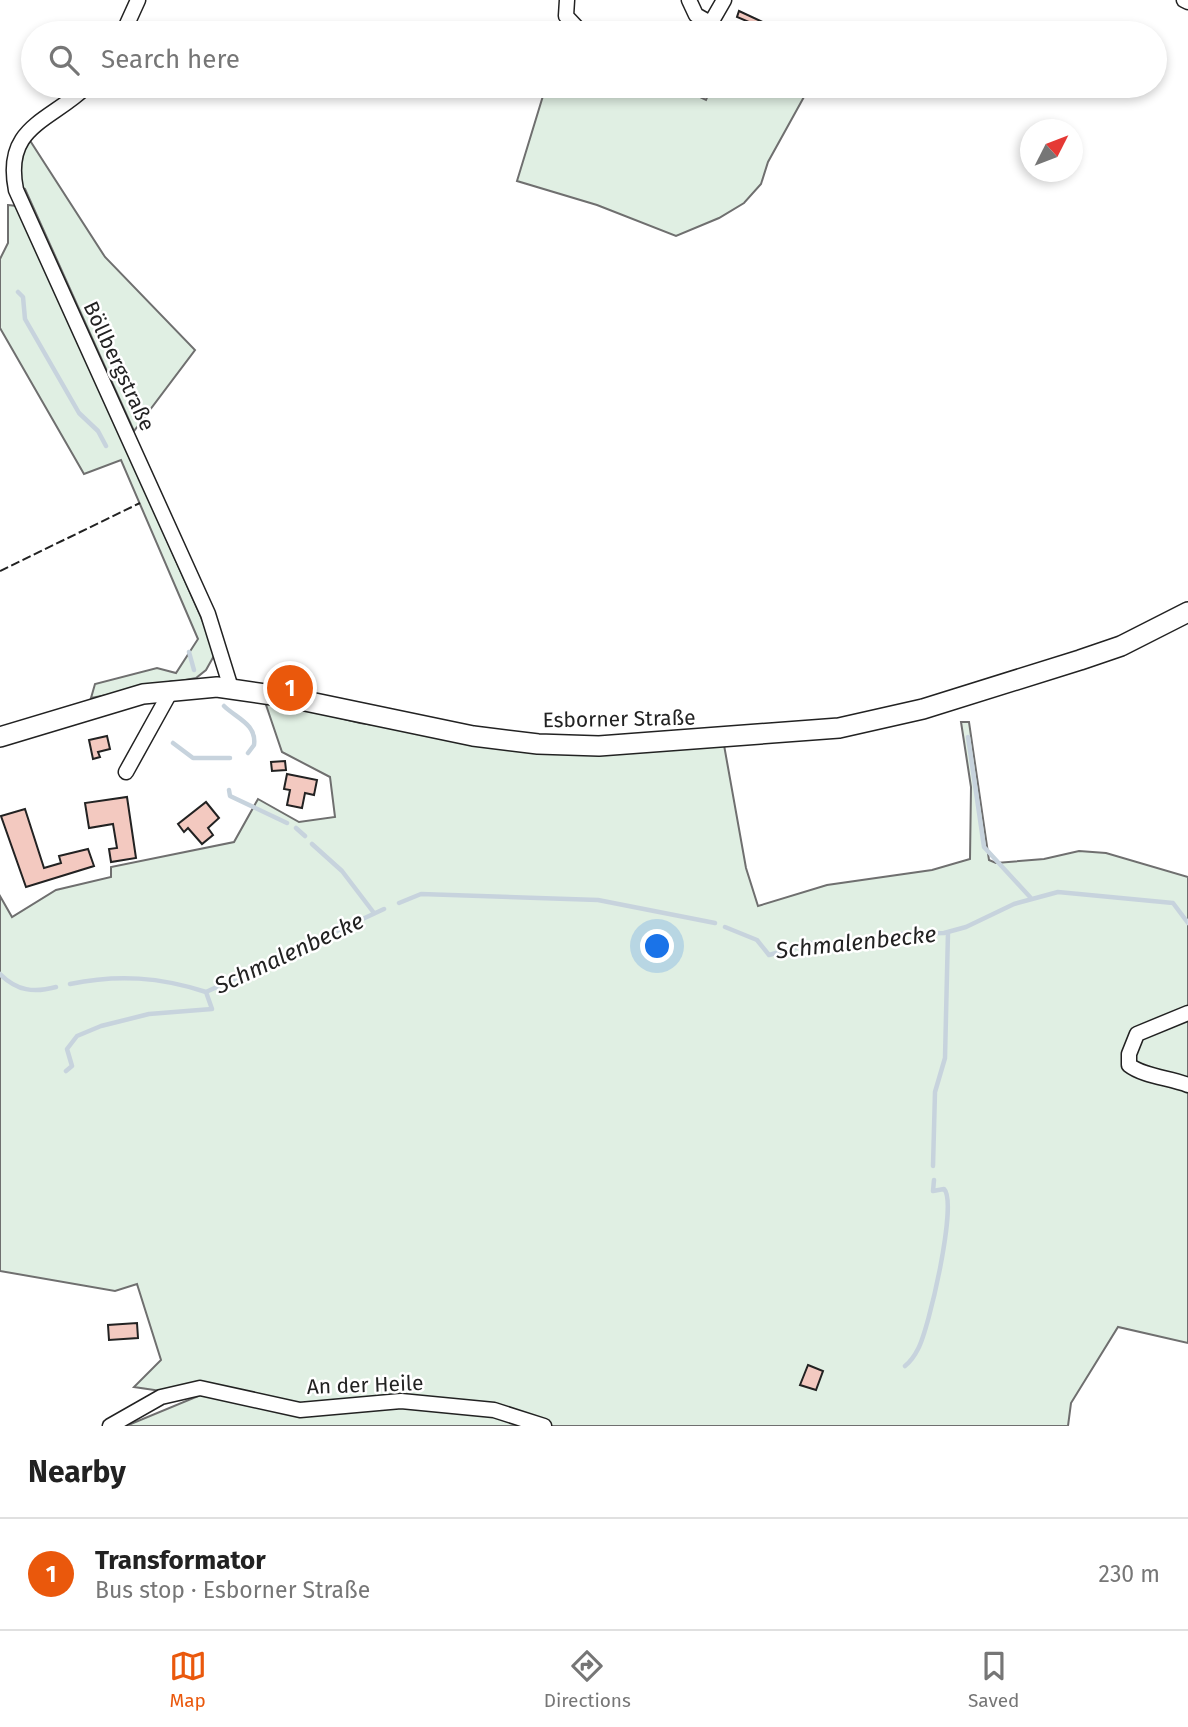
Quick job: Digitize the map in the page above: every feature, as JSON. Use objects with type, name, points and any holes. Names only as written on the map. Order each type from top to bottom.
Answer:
[{"type":"main road","name":"Esborner Straße","points":[[0,737],[118,699],[172,689],[231,688],[453,732],[538,744],[599,746],[839,728],[923,709],[1121,646],[1188,612]]},
{"type":"street","points":[[128,21],[138,0]]},
{"type":"street","points":[[567,0],[566,16],[569,21]]},
{"type":"street","points":[[690,0],[701,21]]},
{"type":"street","points":[[711,21],[724,0]]},
{"type":"street","name":"Böllbergstraße","points":[[72,98],[22,139],[15,151],[16,190],[208,614],[231,688]]},
{"type":"street","points":[[126,772],[172,689]]},
{"type":"street","points":[[1188,1013],[1137,1034],[1129,1054],[1129,1065],[1139,1073],[1158,1074],[1188,1084]]},
{"type":"street","name":"An der Heile","points":[[110,1426],[161,1397],[200,1388],[300,1410],[401,1401],[494,1409],[544,1426]]},
{"type":"green space","points":[[542,98],[803,98],[768,162],[761,184],[744,203],[719,218],[676,236],[597,205],[517,181]]},
{"type":"green space","points":[[29,139],[105,257],[195,350],[134,431],[25,189],[20,186],[21,153]]},
{"type":"green space","points":[[8,205],[17,206],[24,218],[208,633],[215,654],[206,670],[196,678],[91,698],[95,684],[157,668],[176,673],[198,639],[121,460],[84,474],[0,328],[0,259],[8,243]]},
{"type":"green space","points":[[264,699],[360,723],[442,734],[724,745],[746,868],[758,906],[827,885],[932,870],[970,859],[971,787],[961,722],[969,722],[989,860],[996,863],[1044,859],[1079,851],[1106,853],[1188,877],[1188,1343],[1118,1327],[1071,1403],[1068,1426],[126,1426],[203,1394],[295,1406],[199,1382],[161,1391],[134,1387],[161,1360],[137,1284],[115,1291],[0,1271],[0,896],[12,917],[56,890],[111,877],[111,867],[234,842],[258,799],[299,822],[335,817],[330,777],[282,752]]},
{"type":"building","points":[[739,11],[761,21],[746,21],[737,17]]},
{"type":"building","points":[[107,736],[110,749],[98,752],[100,757],[93,759],[89,740]]},
{"type":"building","points":[[285,761],[286,770],[272,771],[271,762]]},
{"type":"building","points":[[287,774],[317,780],[314,795],[305,793],[302,808],[287,805],[290,790],[284,789]]},
{"type":"building","points":[[127,797],[136,858],[111,862],[109,849],[117,848],[113,824],[89,828],[85,803]]},
{"type":"building","points":[[206,802],[219,818],[208,828],[213,835],[202,844],[188,828],[184,832],[178,824]]},
{"type":"building","points":[[25,809],[44,868],[61,863],[59,856],[88,849],[94,866],[26,887],[1,816]]},
{"type":"building","points":[[137,1323],[138,1338],[109,1340],[108,1325]]},
{"type":"building","points":[[808,1365],[823,1371],[816,1390],[800,1385]]},
{"type":"waterway","points":[[18,292],[23,297],[25,319],[79,413],[98,431],[106,446]]},
{"type":"waterway","points":[[189,652],[194,670]]},
{"type":"waterway","points":[[224,706],[245,722],[252,732],[254,745],[248,753]]},
{"type":"waterway","points":[[968,737],[984,847],[1030,897]]},
{"type":"waterway","points":[[173,743],[193,758],[230,758]]},
{"type":"waterway","points":[[229,790],[230,796],[287,823]]},
{"type":"waterway","points":[[296,828],[305,836]]},
{"type":"waterway","points":[[312,844],[342,871],[374,913]]},
{"type":"waterway","name":"Schmalenbecke","points":[[725,927],[757,940],[769,955],[811,943],[853,945],[902,934],[944,933],[966,927],[1014,904],[1058,892],[1173,903],[1188,923]]},
{"type":"waterway","name":"Schmalenbecke","points":[[399,903],[421,894],[598,900],[715,923]]},
{"type":"waterway","name":"Schmalenbecke","points":[[70,984],[122,978],[155,980],[206,992],[384,909]]},
{"type":"waterway","points":[[933,1166],[935,1092],[945,1058],[948,932]]},
{"type":"waterway","name":"Schmalenbecke","points":[[0,974],[6,980],[26,989],[56,987]]},
{"type":"waterway","points":[[66,1071],[72,1066],[67,1049],[77,1036],[101,1026],[149,1014],[212,1009],[206,992]]},
{"type":"waterway","points":[[905,1366],[915,1354],[923,1337],[945,1240],[947,1199],[944,1189],[933,1191],[934,1180]]},
{"type":"fence","points":[[0,571],[140,503]]},
{"type":"place","name":"Transformator","points":[[290,688]]}]
